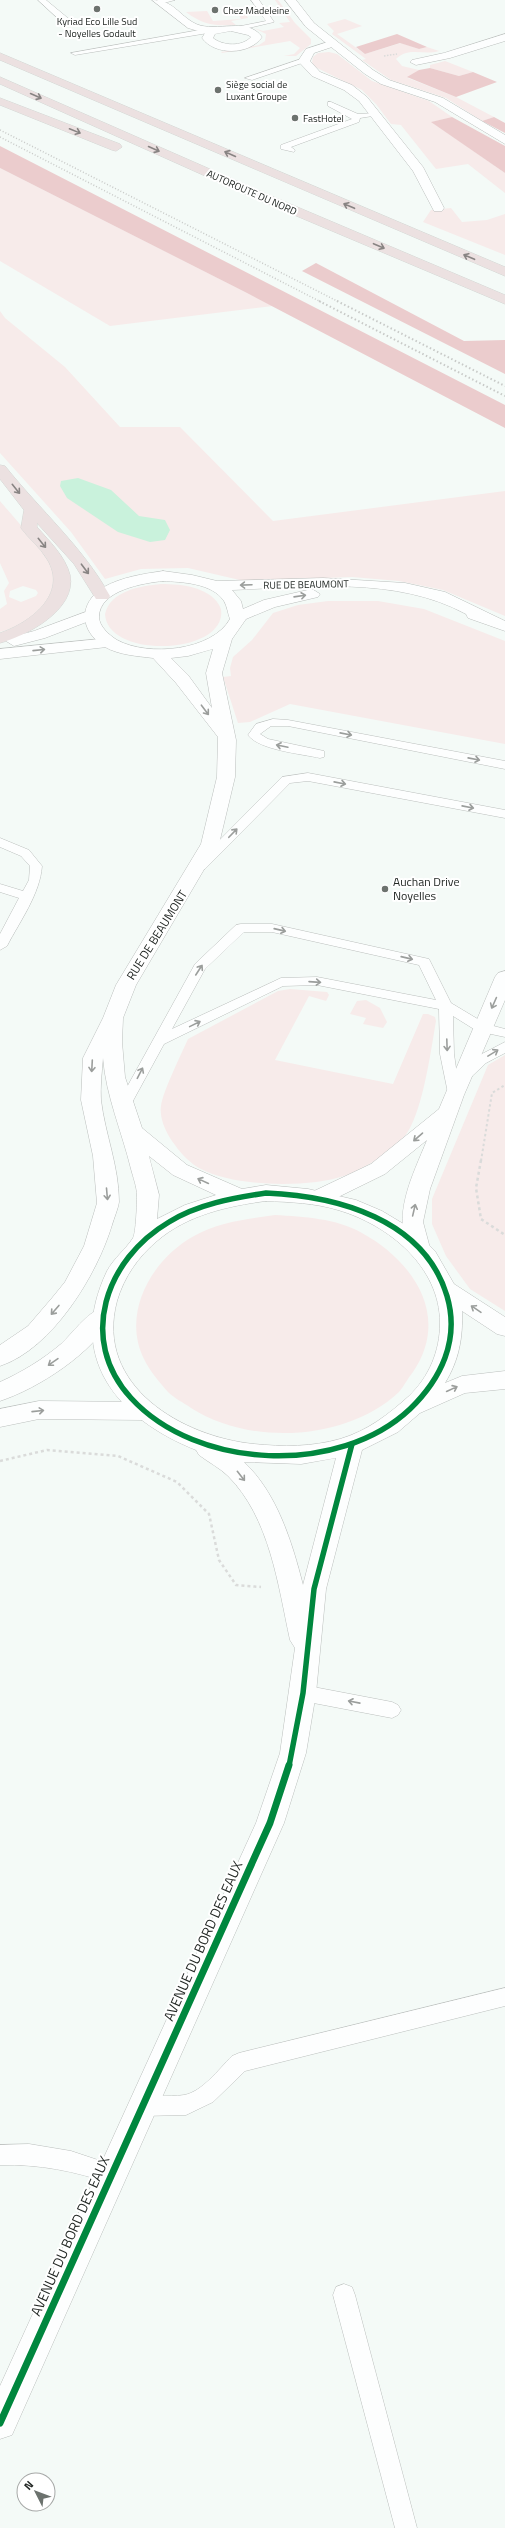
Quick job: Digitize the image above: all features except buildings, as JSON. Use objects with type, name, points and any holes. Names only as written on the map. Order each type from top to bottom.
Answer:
[{"type":"highway","points":[[17,51],[108,92],[116,104]]},
{"type":"highway","points":[[0,56],[116,104],[505,272]]},
{"type":"highway","name":"AUTOROUTE DU NORD","points":[[0,80],[265,198],[505,300]]},
{"type":"highway","points":[[0,101],[125,151]]},
{"type":"highway","points":[[162,166],[221,189],[265,198]]},
{"type":"highway","points":[[0,469],[32,509],[62,538],[96,584],[102,596]]},
{"type":"highway","points":[[0,638],[8,636],[41,618],[56,602],[63,587],[58,564],[29,528],[32,509]]},
{"type":"street","points":[[290,0],[310,25],[331,44],[385,82],[438,100],[505,140]]},
{"type":"street","points":[[158,1],[192,26],[208,31],[239,29],[256,34],[256,40],[245,45],[220,45],[207,38],[208,31]]},
{"type":"street","points":[[416,62],[457,53],[505,37]]},
{"type":"street","points":[[331,44],[310,51],[304,61],[311,71],[353,90],[419,170],[438,208]]},
{"type":"street","points":[[145,578],[182,578],[214,586],[232,600],[236,608],[237,617],[233,628],[224,638],[196,651],[159,655],[132,652],[110,643],[99,635],[92,625],[91,615],[94,605],[102,596],[114,588],[145,578]]},
{"type":"street","name":"RUE DE BEAUMONT","points":[[214,586],[332,582],[383,585],[432,593],[450,599],[487,619]]},
{"type":"street","name":"RUE DE BEAUMONT","points":[[237,617],[270,603],[294,596],[359,592],[384,594],[443,606],[505,626]]},
{"type":"street","points":[[0,643],[40,635],[91,615]]},
{"type":"street","name":"RUE DE BEAUMONT","points":[[144,1239],[148,1195],[133,1132],[123,1107],[115,1077],[112,1042],[113,1018],[126,985],[196,871],[210,844],[226,778],[227,740],[214,673],[224,638]]},
{"type":"street","points":[[0,654],[110,643]]},
{"type":"street","points":[[159,655],[182,679],[227,740]]},
{"type":"street","points":[[419,1248],[412,1222],[419,1189],[454,1095],[505,977]]},
{"type":"street","points":[[0,1357],[36,1332],[60,1304],[84,1271],[95,1246],[108,1203],[104,1156],[90,1100],[93,1058],[113,1018]]},
{"type":"street","points":[[320,1197],[378,1169],[454,1095]]},
{"type":"street","name":"RUE DE BEAUMONT","points":[[133,1132],[180,1170],[238,1196]]},
{"type":"street","points":[[417,1405],[438,1378],[450,1349],[453,1319],[446,1289],[435,1267],[419,1248],[399,1230],[375,1216],[349,1205],[320,1197],[293,1194],[238,1196],[212,1202],[186,1212],[164,1224],[144,1239],[114,1275],[102,1316],[103,1341],[110,1366],[124,1390],[144,1411],[169,1429],[200,1443],[250,1455],[295,1455],[352,1444],[384,1430],[417,1405],[462,1385],[505,1380]]},
{"type":"street","points":[[446,1289],[505,1328]]},
{"type":"street","points":[[0,1392],[29,1380],[73,1348],[102,1316]]},
{"type":"street","points":[[0,1418],[38,1410],[144,1411]]},
{"type":"street","name":"AVENUE DU BORD DES EAUX","points":[[200,1443],[236,1470],[260,1500],[278,1543],[306,1654]]},
{"type":"street","name":"AVENUE DU BORD DES EAUX","points":[[0,2423],[141,2106],[270,1823],[293,1753],[303,1693],[314,1589],[352,1444]]},
{"type":"lane","points":[[42,0],[66,21]]},
{"type":"lane","points":[[158,1],[171,0]]},
{"type":"lane","points":[[239,29],[270,22],[255,0]]},
{"type":"lane","points":[[75,53],[208,31]]},
{"type":"lane","points":[[249,78],[304,61]]},
{"type":"lane","points":[[331,104],[357,116],[375,115]]},
{"type":"lane","points":[[291,150],[284,147],[356,120],[357,116]]},
{"type":"lane","points":[[320,754],[264,742],[254,735],[258,727],[272,721],[288,722],[505,766]]},
{"type":"lane","points":[[196,871],[286,780],[308,777],[505,814]]},
{"type":"lane","points":[[0,842],[25,853],[36,866],[35,880],[0,946]]},
{"type":"lane","points":[[0,888],[27,896]]},
{"type":"lane","points":[[123,1107],[143,1066],[160,1041],[200,967],[241,928],[272,928],[424,962],[446,1006],[447,1054],[454,1095]]},
{"type":"lane","points":[[160,1041],[281,982],[316,981],[446,1006],[482,1028],[505,1033]]},
{"type":"lane","points":[[454,1095],[481,1060],[505,1047]]},
{"type":"lane","points":[[303,1693],[392,1710]]},
{"type":"lane","points":[[141,2106],[186,2105],[206,2096],[239,2063],[505,1997]]},
{"type":"lane","points":[[0,2155],[55,2157],[88,2164],[112,2174]]},
{"type":"lane","points":[[344,2295],[406,2528]]},
{"type":"path","points":[[505,1085],[492,1093],[476,1188],[481,1220],[505,1235]]},
{"type":"path","points":[[0,1461],[47,1450],[118,1456],[177,1482],[209,1514],[220,1560],[236,1585],[265,1587]]},
{"type":"shaded area","points":[[275,0],[278,0],[295,23],[311,39],[311,44],[296,56],[284,56],[294,54],[300,48],[290,41],[221,52],[259,45],[265,41],[266,34],[254,28],[263,31],[284,27],[279,23],[290,22]]},
{"type":"shaded area","points":[[242,9],[248,18],[231,21],[236,25],[210,24],[198,20],[186,12],[207,11],[213,21],[241,19],[236,10]]},
{"type":"shaded area","points":[[345,19],[362,26],[337,34],[365,54],[401,43],[419,49],[427,47],[439,51],[428,53],[411,52],[401,55],[396,59],[402,66],[419,70],[408,78],[456,97],[494,117],[482,121],[446,98],[391,80],[362,60],[366,59],[332,34],[334,31],[327,24]]},
{"type":"shaded area","points":[[397,34],[427,47],[419,49],[400,43],[365,54],[356,47]]},
{"type":"shaded area","points":[[329,52],[337,54],[372,81],[429,101],[452,117],[432,122],[505,173],[505,193],[468,164],[436,169],[401,125],[391,124],[376,104],[362,90],[315,67],[312,62],[313,57],[318,53]]},
{"type":"shaded area","points":[[445,61],[473,72],[459,76],[430,68],[430,65]]},
{"type":"shaded area","points":[[430,68],[459,76],[473,72],[497,82],[456,97],[407,77],[419,70]]},
{"type":"shaded area","points":[[452,117],[505,146],[505,173],[431,122]]},
{"type":"shaded area","points":[[494,117],[505,123],[505,133],[482,121]]},
{"type":"shaded area","points":[[0,146],[505,405],[505,428],[247,293],[0,168]]},
{"type":"shaded area","points":[[0,168],[273,306],[110,326],[0,261]]},
{"type":"shaded area","points":[[451,208],[462,222],[487,220],[505,214],[505,255],[423,222],[431,210]]},
{"type":"shaded area","points":[[316,263],[464,341],[505,340],[505,374],[302,271]]},
{"type":"shaded area","points":[[0,311],[5,318],[65,367],[120,427],[180,427],[273,521],[505,491],[505,616],[443,590],[399,581],[352,577],[244,581],[188,568],[141,569],[105,579],[71,532],[0,453]]},
{"type":"shaded area","points":[[78,478],[111,490],[139,516],[165,520],[170,530],[165,540],[150,542],[118,532],[67,498],[60,486],[61,481]]},
{"type":"shaded area","points":[[0,501],[50,563],[56,581],[52,595],[38,611],[28,619],[0,632],[0,609],[7,604],[4,591],[9,583],[0,563]],"holes":[[[23,586],[36,590],[38,593],[36,596],[21,602],[9,597],[10,591]]]},
{"type":"shaded area","points":[[161,584],[187,586],[204,591],[217,602],[221,609],[218,624],[206,636],[188,643],[166,646],[144,645],[125,639],[111,629],[105,614],[108,606],[113,600],[119,595],[135,588]]},
{"type":"shaded area","points":[[328,601],[378,601],[424,609],[505,641],[505,744],[290,704],[250,722],[238,723],[223,677],[231,676],[230,668],[233,657],[252,640],[273,613],[298,605]]},
{"type":"shaded area","points":[[290,989],[327,992],[329,995],[326,1001],[309,996],[275,1060],[393,1084],[423,1014],[428,1014],[435,1017],[436,1021],[425,1082],[416,1115],[404,1137],[392,1149],[368,1165],[344,1176],[329,1180],[292,1184],[272,1184],[233,1179],[215,1175],[201,1169],[180,1152],[164,1127],[161,1116],[162,1099],[188,1039],[278,991]]},
{"type":"shaded area","points":[[366,1000],[380,1008],[387,1022],[383,1028],[363,1024],[366,1018],[350,1014],[357,1001]]},
{"type":"shaded area","points":[[505,1055],[505,1311],[470,1289],[446,1256],[432,1224],[432,1199],[488,1065]]},
{"type":"shaded area","points":[[275,1215],[331,1221],[362,1233],[397,1259],[411,1275],[421,1292],[427,1311],[428,1331],[424,1351],[413,1372],[399,1392],[378,1408],[353,1421],[326,1429],[298,1433],[269,1433],[241,1428],[215,1420],[191,1408],[173,1396],[155,1376],[144,1359],[138,1341],[136,1324],[139,1306],[145,1289],[165,1258],[194,1236],[213,1227]]},
{"type":"railway","points":[[0,130],[339,302]]},
{"type":"railway","points":[[0,137],[321,302]]},
{"type":"railway","points":[[319,301],[505,396]]},
{"type":"railway","points":[[337,301],[505,386]]},
{"type":"cycle path","points":[[266,1193],[322,1198],[348,1205],[374,1216],[404,1234],[427,1257],[443,1282],[451,1310],[451,1338],[443,1366],[426,1393],[400,1418],[389,1426],[353,1444],[314,1454],[301,1455],[271,1455],[240,1452],[209,1445],[180,1433],[153,1418],[130,1397],[113,1372],[103,1342],[103,1312],[118,1271],[133,1251],[150,1234],[170,1221],[193,1210],[217,1202],[266,1193]]},
{"type":"cycle path","points":[[0,2423],[270,1823],[293,1753],[303,1693],[314,1589],[352,1444]]},
{"type":"place","name":"Kyriad Eco Lille Sud - Noyelles Godault","points":[[97,9]]},
{"type":"place","name":"Chez Madeleine","points":[[215,10]]},
{"type":"place","name":"Siège social de Luxant Groupe","points":[[218,90]]},
{"type":"place","name":"FastHotel","points":[[295,118]]},
{"type":"place","name":"Auchan Drive Noyelles","points":[[385,889]]}]
